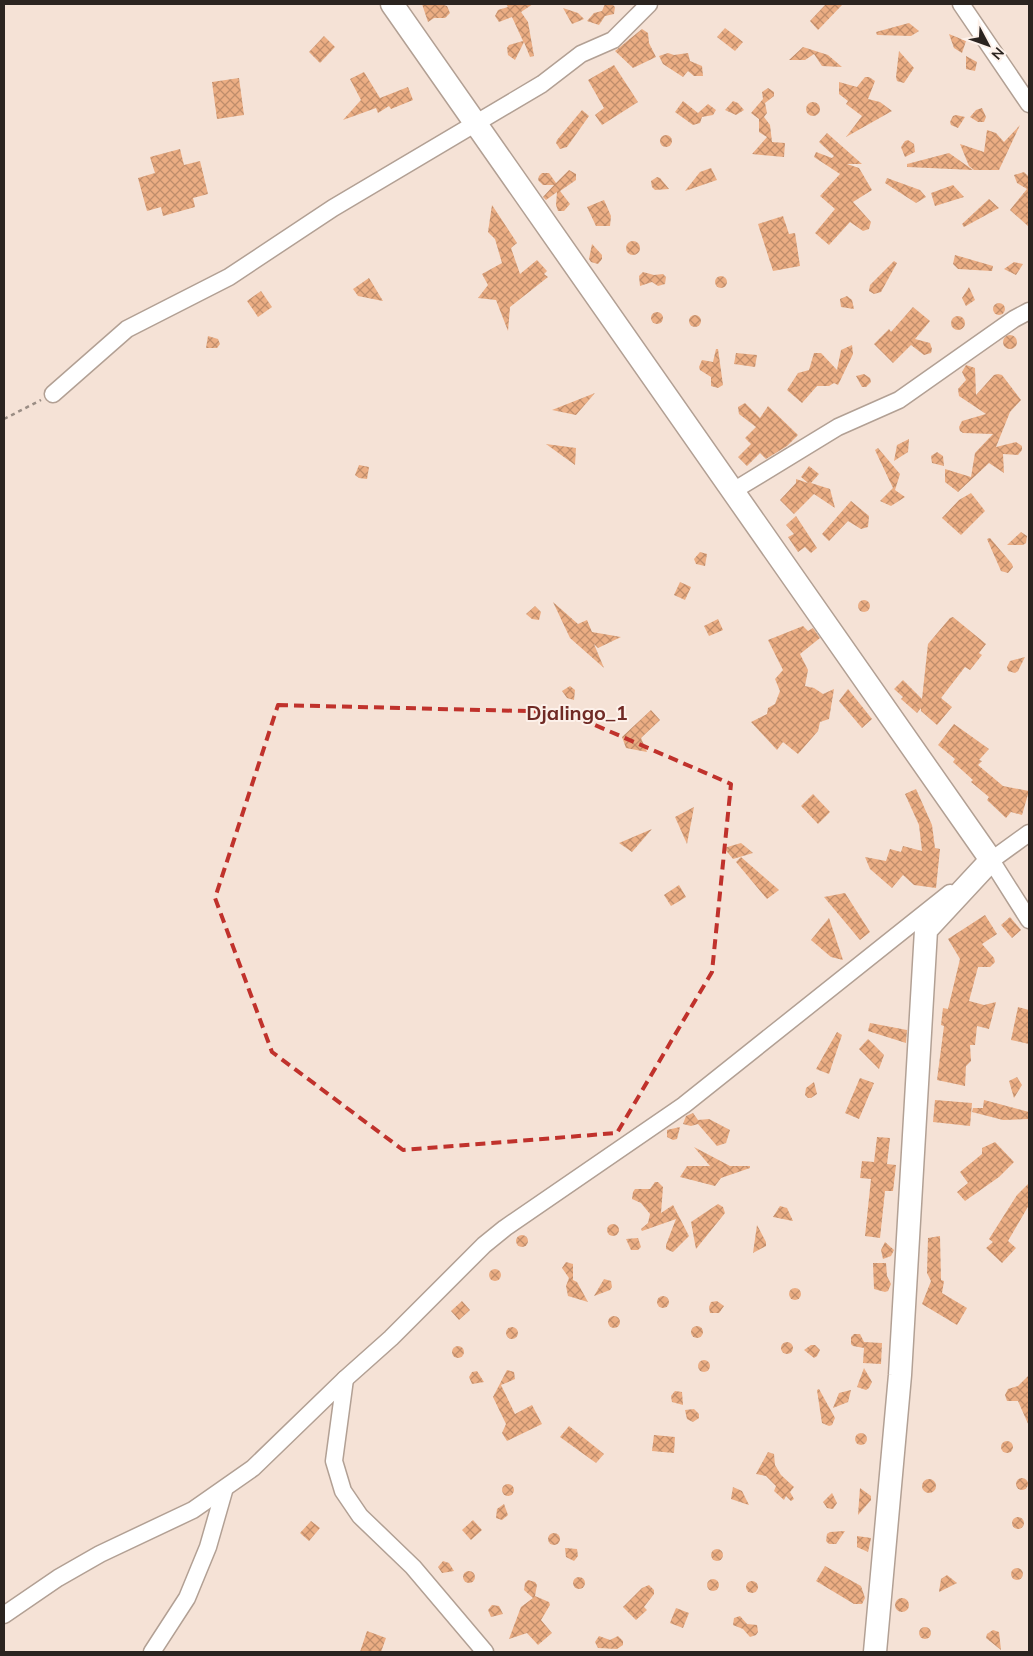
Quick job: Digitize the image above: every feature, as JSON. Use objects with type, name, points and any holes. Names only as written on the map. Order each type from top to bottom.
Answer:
[{"type":"street","points":[[392,4],[992,860],[1029,920]]},
{"type":"street","points":[[53,394],[127,329],[229,277],[333,208],[542,84],[581,54],[612,40],[649,4]]},
{"type":"street","points":[[961,4],[1029,104]]},
{"type":"street","points":[[733,491],[838,427],[899,400],[1014,319],[1029,311]]},
{"type":"street","points":[[4,1614],[100,1554],[193,1510],[224,1491],[272,1450],[345,1379],[392,1338],[498,1234],[684,1105],[992,860],[1029,833]]},
{"type":"street","points":[[875,1652],[901,1366],[926,930],[992,860]]},
{"type":"street","points":[[345,1379],[334,1461],[343,1491],[360,1516],[413,1567],[485,1652]]},
{"type":"street","points":[[152,1652],[187,1598],[208,1547],[224,1491]]},
{"type":"path","points":[[4,419],[53,394]]},
{"type":"highlighted area","points":[[278,705],[565,712],[731,784],[712,972],[617,1133],[403,1150],[272,1052],[215,898]]},
{"type":"building","points":[[422,4],[447,6],[450,13],[445,18],[434,18],[428,22]]},
{"type":"building","points":[[506,4],[533,4],[521,12],[528,22],[534,56],[530,57],[524,42],[515,60],[508,55],[507,48],[509,45],[523,41],[512,17],[499,22],[495,16],[498,10],[508,7]]},
{"type":"building","points":[[605,4],[612,4],[615,7],[614,14],[605,16],[599,25],[587,21],[594,13],[602,11]]},
{"type":"building","points":[[826,4],[843,4],[818,30],[810,21]]},
{"type":"building","points":[[563,8],[578,13],[584,19],[572,24]]},
{"type":"building","points":[[909,23],[919,31],[911,36],[877,35],[876,32]]},
{"type":"building","points":[[725,28],[743,42],[735,51],[717,37]]},
{"type":"building","points":[[642,29],[648,33],[649,43],[656,57],[633,68],[615,51]]},
{"type":"building","points":[[949,34],[966,41],[962,53],[954,48]]},
{"type":"building","points":[[324,36],[335,47],[320,63],[309,52]]},
{"type":"building","points":[[803,47],[828,55],[842,67],[822,66],[814,54],[805,60],[789,60]]},
{"type":"building","points":[[899,51],[914,68],[904,83],[897,81],[896,77]]},
{"type":"building","points":[[668,53],[674,55],[688,53],[690,61],[702,66],[703,76],[694,76],[688,71],[683,77],[663,64],[659,56]]},
{"type":"building","points":[[966,56],[977,62],[975,71],[966,69]]},
{"type":"building","points":[[614,65],[638,102],[602,125],[595,115],[604,108],[588,80]]},
{"type":"building","points":[[364,72],[380,98],[408,87],[413,100],[391,109],[389,106],[378,113],[376,108],[343,120],[361,100],[350,79]]},
{"type":"building","points":[[865,77],[875,81],[868,99],[880,102],[892,111],[846,137],[862,116],[846,104],[848,101],[839,94],[839,82],[857,87]]},
{"type":"building","points":[[239,78],[244,115],[217,119],[212,82]]},
{"type":"building","points":[[768,88],[774,92],[774,96],[765,103],[767,113],[764,117],[770,125],[772,142],[785,143],[784,157],[752,154],[767,137],[759,132],[759,119],[751,113],[763,99],[762,92]]},
{"type":"building","points":[[683,101],[698,113],[708,104],[716,110],[713,115],[702,117],[700,123],[693,125],[675,112]]},
{"type":"building","points":[[733,101],[738,103],[744,110],[736,115],[725,110]]},
{"type":"building","points":[[813,102],[818,104],[820,109],[818,114],[813,116],[808,114],[806,109],[808,104]]},
{"type":"building","points":[[982,108],[986,117],[984,122],[978,122],[970,117],[976,110]]},
{"type":"building","points":[[582,110],[589,116],[567,147],[560,149],[556,143],[557,140]]},
{"type":"building","points":[[953,116],[965,117],[958,128],[951,125],[950,122]]},
{"type":"building","points":[[1020,125],[999,170],[974,170],[969,166],[960,144],[984,152],[987,130],[996,133],[1004,142]]},
{"type":"building","points":[[827,133],[862,164],[847,164],[859,168],[872,190],[853,202],[871,222],[869,229],[863,231],[850,222],[829,245],[815,233],[835,209],[820,196],[840,174],[814,157],[816,152],[832,158],[834,156],[819,142]]},
{"type":"building","points":[[668,135],[671,136],[671,146],[664,147],[661,146],[660,139],[661,136]]},
{"type":"building","points":[[908,140],[914,144],[915,152],[905,157],[901,147]]},
{"type":"building","points":[[180,149],[184,165],[200,161],[208,194],[193,198],[195,207],[163,216],[161,207],[147,211],[138,178],[155,173],[150,157]]},
{"type":"building","points":[[949,153],[973,170],[907,167],[907,164]]},
{"type":"building","points":[[711,168],[717,180],[685,191],[700,172]]},
{"type":"building","points":[[569,170],[576,174],[576,180],[560,191],[570,204],[564,211],[558,211],[556,205],[557,192],[546,200],[543,197],[554,185],[543,185],[538,180],[539,176],[542,173],[549,173],[556,183]]},
{"type":"building","points":[[1024,172],[1028,176],[1029,183],[1029,227],[1010,210],[1027,189],[1017,183],[1014,175]]},
{"type":"building","points":[[657,177],[669,189],[655,190],[652,187],[651,181]]},
{"type":"building","points":[[887,178],[920,190],[926,197],[916,203],[885,183]]},
{"type":"building","points":[[953,185],[964,197],[935,206],[931,193]]},
{"type":"building","points":[[989,199],[999,208],[964,227],[962,224]]},
{"type":"building","points":[[604,200],[611,216],[610,226],[596,226],[587,207]]},
{"type":"building","points":[[492,205],[517,243],[511,248],[520,274],[537,260],[547,271],[544,274],[548,277],[510,307],[508,331],[496,300],[478,298],[488,285],[482,274],[502,263],[495,239],[488,232]]},
{"type":"building","points":[[783,216],[789,234],[795,233],[800,266],[773,271],[758,224]]},
{"type":"building","points":[[633,241],[638,243],[640,248],[638,253],[633,255],[628,253],[626,248],[628,243]]},
{"type":"building","points":[[592,244],[602,255],[602,259],[598,264],[591,262],[589,259]]},
{"type":"building","points":[[955,255],[993,266],[992,271],[958,269],[953,264]]},
{"type":"building","points":[[894,261],[897,263],[881,292],[874,294],[869,291],[870,285]]},
{"type":"building","points":[[1014,262],[1023,264],[1016,275],[1004,269]]},
{"type":"building","points":[[643,272],[654,275],[663,274],[666,277],[665,284],[658,286],[652,282],[640,286],[639,276]]},
{"type":"building","points":[[723,276],[726,277],[726,287],[719,288],[716,287],[715,280],[716,277]]},
{"type":"building","points":[[369,278],[383,301],[358,296],[353,289]]},
{"type":"building","points":[[969,287],[975,300],[966,306],[962,298]]},
{"type":"building","points":[[261,291],[272,307],[258,317],[247,301]]},
{"type":"building","points":[[847,296],[852,300],[854,309],[841,307],[840,299]]},
{"type":"building","points":[[1001,303],[1004,304],[1004,314],[997,315],[994,314],[993,307],[994,304]]},
{"type":"building","points":[[913,307],[930,321],[915,339],[930,343],[931,353],[924,355],[911,345],[893,363],[874,344],[889,329],[891,332]]},
{"type":"building","points":[[659,312],[662,313],[662,323],[655,324],[652,323],[651,316],[652,313]]},
{"type":"building","points":[[697,315],[700,316],[700,326],[693,327],[690,326],[689,319],[690,316]]},
{"type":"building","points":[[958,316],[963,318],[965,323],[963,328],[958,330],[953,328],[951,323],[953,318]]},
{"type":"building","points":[[1010,335],[1015,337],[1017,342],[1015,347],[1010,349],[1005,347],[1003,342],[1005,337]]},
{"type":"building","points":[[208,336],[218,339],[220,344],[217,348],[206,348]]},
{"type":"building","points":[[852,345],[853,354],[838,385],[834,383],[829,386],[817,386],[802,403],[787,390],[798,373],[809,370],[814,353],[821,353],[837,370],[841,350]]},
{"type":"building","points":[[716,349],[718,349],[723,385],[718,388],[711,386],[711,377],[700,370],[699,367],[702,360],[713,362]]},
{"type":"building","points":[[736,353],[757,355],[755,367],[734,364]]},
{"type":"building","points":[[966,365],[975,368],[976,395],[994,375],[998,374],[1002,375],[1021,400],[1010,412],[996,447],[1016,442],[1022,446],[1022,450],[1018,455],[1003,454],[1004,473],[989,463],[958,492],[945,482],[945,469],[971,477],[975,453],[993,434],[963,433],[960,431],[959,427],[962,421],[986,414],[959,396],[958,389],[966,380],[962,372]]},
{"type":"building","points":[[864,374],[870,378],[871,382],[866,387],[862,387],[856,376]]},
{"type":"building","points":[[595,393],[576,415],[552,410]]},
{"type":"building","points":[[745,403],[760,418],[768,406],[798,435],[787,446],[766,459],[760,453],[747,466],[738,457],[751,444],[745,438],[756,427],[739,414],[738,407]]},
{"type":"building","points":[[909,439],[908,452],[894,461],[897,445]]},
{"type":"building","points":[[546,444],[576,448],[575,465]]},
{"type":"building","points":[[878,448],[900,474],[895,490],[905,497],[891,506],[880,501],[893,488],[875,450]]},
{"type":"building","points":[[937,452],[943,456],[944,466],[932,463],[931,456]]},
{"type":"building","points":[[359,465],[369,467],[367,479],[359,478],[355,475]]},
{"type":"building","points":[[809,466],[819,474],[811,483],[830,489],[835,508],[814,494],[794,514],[780,500],[796,483],[796,479],[808,483],[801,477]]},
{"type":"building","points":[[971,493],[985,511],[961,535],[942,518],[959,500]]},
{"type":"building","points":[[851,501],[869,516],[868,527],[861,529],[848,521],[829,541],[822,534]]},
{"type":"building","points":[[796,516],[817,548],[811,553],[805,547],[798,552],[788,537],[794,534],[786,525]]},
{"type":"building","points":[[1021,532],[1027,536],[1026,543],[1023,545],[1007,545]]},
{"type":"building","points":[[990,538],[1012,564],[1013,567],[1008,573],[1001,571],[987,539]]},
{"type":"building","points":[[700,552],[707,554],[705,566],[696,564],[694,559]]},
{"type":"building","points":[[680,582],[691,587],[685,600],[674,595]]},
{"type":"building","points":[[866,600],[869,601],[869,611],[862,612],[859,611],[858,604],[859,601]]},
{"type":"building","points":[[553,602],[578,624],[587,620],[592,632],[621,637],[598,648],[594,644],[604,668],[570,638]]},
{"type":"building","points":[[535,606],[541,612],[539,620],[532,619],[526,614]]},
{"type":"building","points":[[953,617],[986,644],[979,653],[982,655],[970,670],[965,667],[941,698],[952,707],[937,725],[921,711],[921,708],[917,713],[901,699],[903,697],[894,689],[903,680],[922,699],[928,644],[950,618]]},
{"type":"building","points":[[718,619],[723,630],[709,636],[704,626]]},
{"type":"building","points":[[803,626],[808,631],[813,628],[820,638],[800,654],[808,670],[805,686],[814,688],[823,694],[834,689],[829,719],[820,722],[818,731],[798,754],[783,742],[777,750],[751,722],[767,714],[768,708],[775,704],[780,691],[775,679],[783,670],[768,640]]},
{"type":"building","points":[[1025,657],[1018,671],[1015,673],[1008,671],[1007,667],[1010,661]]},
{"type":"building","points":[[570,686],[575,690],[574,700],[567,698],[562,691]]},
{"type":"building","points":[[848,689],[872,719],[862,728],[839,701]]},
{"type":"building","points":[[651,710],[660,720],[641,738],[647,752],[626,748],[622,737]]},
{"type":"building","points":[[954,724],[989,749],[979,760],[982,761],[978,765],[1003,786],[1029,791],[1022,815],[1011,812],[1006,818],[987,800],[989,797],[971,782],[973,780],[953,762],[955,759],[938,745]]},
{"type":"building","points":[[916,789],[932,825],[935,848],[940,849],[936,888],[914,885],[903,875],[892,888],[870,869],[865,857],[886,861],[890,849],[901,852],[903,846],[922,851],[919,825],[905,794]]},
{"type":"building","points":[[813,794],[830,812],[818,824],[801,806]]},
{"type":"building","points":[[694,807],[687,844],[675,817]]},
{"type":"building","points":[[652,829],[632,852],[619,843]]},
{"type":"building","points":[[741,843],[753,853],[733,859],[724,848]]},
{"type":"building","points":[[741,857],[779,890],[767,899],[736,862]]},
{"type":"building","points":[[679,885],[686,897],[671,906],[664,895]]},
{"type":"building","points":[[845,893],[870,932],[860,940],[824,897]]},
{"type":"building","points":[[985,915],[997,934],[982,944],[994,958],[995,962],[990,967],[978,967],[969,1001],[984,1005],[996,1002],[989,1029],[977,1026],[975,1045],[970,1045],[971,1061],[966,1066],[965,1086],[937,1080],[944,1026],[941,1025],[943,1008],[948,1009],[960,959],[948,939]]},
{"type":"building","points":[[1010,917],[1021,930],[1012,938],[1001,925]]},
{"type":"building","points":[[829,918],[843,960],[831,957],[811,940]]},
{"type":"building","points":[[1018,1007],[1029,1010],[1029,1044],[1011,1040]]},
{"type":"building","points":[[870,1023],[907,1030],[906,1043],[868,1031]]},
{"type":"building","points":[[837,1032],[842,1035],[829,1074],[816,1069]]},
{"type":"building","points":[[868,1039],[884,1055],[879,1069],[859,1049]]},
{"type":"building","points":[[1017,1077],[1022,1085],[1014,1098],[1009,1081]]},
{"type":"building","points":[[860,1078],[874,1083],[859,1119],[845,1113]]},
{"type":"building","points":[[814,1082],[817,1094],[808,1098],[805,1095],[806,1088]]},
{"type":"building","points":[[935,1100],[972,1103],[970,1126],[933,1122]]},
{"type":"building","points":[[984,1100],[1029,1112],[1029,1119],[1003,1120],[972,1112],[973,1108],[983,1108]]},
{"type":"building","points":[[693,1113],[698,1120],[709,1119],[730,1130],[726,1143],[717,1146],[698,1124],[691,1126],[683,1124],[686,1116]]},
{"type":"building","points":[[680,1127],[677,1139],[673,1140],[667,1137],[667,1130]]},
{"type":"building","points":[[877,1137],[890,1138],[887,1164],[896,1165],[893,1191],[885,1191],[880,1238],[865,1236],[871,1179],[860,1178],[862,1161],[874,1162]]},
{"type":"building","points":[[995,1142],[1014,1162],[999,1177],[965,1201],[957,1192],[968,1183],[960,1172],[982,1154],[982,1148]]},
{"type":"building","points":[[694,1147],[730,1166],[750,1166],[750,1168],[721,1178],[715,1186],[680,1177],[687,1166],[710,1166]]},
{"type":"building","points":[[655,1182],[658,1182],[663,1187],[661,1213],[673,1205],[689,1236],[673,1252],[666,1249],[666,1245],[676,1219],[642,1231],[641,1229],[648,1223],[650,1214],[641,1203],[632,1199],[635,1189],[650,1189]]},
{"type":"building","points":[[1029,1183],[1029,1205],[1008,1241],[1016,1248],[1002,1263],[986,1248],[993,1242],[989,1239],[1017,1195]]},
{"type":"building","points":[[718,1204],[723,1207],[725,1213],[696,1249],[691,1222]]},
{"type":"building","points":[[780,1206],[787,1208],[793,1221],[773,1217]]},
{"type":"building","points":[[615,1224],[618,1225],[618,1235],[611,1236],[608,1235],[607,1228],[608,1225]]},
{"type":"building","points":[[757,1225],[766,1242],[766,1246],[753,1253]]},
{"type":"building","points":[[520,1235],[524,1235],[528,1241],[524,1247],[520,1247],[516,1243],[516,1239]]},
{"type":"building","points":[[940,1236],[941,1280],[944,1281],[942,1293],[967,1308],[957,1325],[922,1304],[931,1281],[927,1273],[928,1238]]},
{"type":"building","points":[[638,1238],[641,1247],[638,1250],[631,1250],[626,1239]]},
{"type":"building","points":[[885,1242],[894,1250],[891,1256],[883,1259],[881,1250]]},
{"type":"building","points":[[566,1262],[573,1264],[573,1280],[577,1282],[588,1302],[568,1296],[566,1286],[569,1278],[562,1268]]},
{"type":"building","points":[[873,1263],[886,1263],[887,1276],[891,1284],[888,1291],[874,1289]]},
{"type":"building","points":[[493,1269],[497,1269],[501,1275],[497,1281],[493,1281],[489,1277],[489,1273]]},
{"type":"building","points":[[604,1279],[611,1281],[612,1287],[610,1290],[594,1296]]},
{"type":"building","points":[[797,1288],[800,1289],[800,1299],[793,1300],[790,1299],[789,1292],[790,1289]]},
{"type":"building","points":[[665,1296],[668,1297],[668,1307],[661,1308],[658,1307],[657,1300],[658,1297]]},
{"type":"building","points":[[462,1301],[470,1310],[459,1320],[451,1311]]},
{"type":"building","points":[[717,1301],[724,1306],[719,1313],[710,1313],[709,1307],[711,1302]]},
{"type":"building","points":[[616,1316],[619,1317],[619,1327],[612,1328],[609,1327],[608,1320],[609,1317]]},
{"type":"building","points":[[699,1326],[702,1327],[702,1337],[695,1338],[692,1337],[691,1330],[692,1327]]},
{"type":"building","points":[[514,1327],[517,1328],[517,1338],[510,1339],[507,1338],[506,1331],[507,1328]]},
{"type":"building","points":[[854,1334],[860,1334],[864,1342],[882,1343],[881,1364],[863,1363],[864,1348],[851,1344],[851,1337]]},
{"type":"building","points":[[789,1342],[792,1343],[792,1353],[785,1354],[782,1353],[781,1346],[782,1343]]},
{"type":"building","points":[[811,1345],[815,1345],[820,1350],[814,1358],[804,1350]]},
{"type":"building","points":[[460,1346],[463,1347],[463,1357],[456,1358],[453,1357],[452,1350],[453,1347]]},
{"type":"building","points":[[706,1360],[709,1361],[709,1371],[702,1372],[699,1371],[698,1364],[699,1361]]},
{"type":"building","points":[[864,1368],[872,1382],[866,1390],[857,1387]]},
{"type":"building","points":[[507,1370],[514,1372],[515,1379],[501,1385],[515,1414],[532,1405],[542,1424],[507,1441],[502,1433],[506,1424],[493,1397]]},
{"type":"building","points":[[477,1371],[484,1382],[472,1384],[469,1377],[472,1372]]},
{"type":"building","points":[[1029,1375],[1029,1426],[1018,1401],[1007,1401],[1005,1395],[1008,1389],[1018,1386]]},
{"type":"building","points":[[819,1389],[835,1418],[832,1425],[829,1426],[822,1423],[817,1390]]},
{"type":"building","points":[[851,1390],[848,1402],[833,1408],[839,1393]]},
{"type":"building","points":[[675,1391],[682,1392],[683,1405],[672,1402],[671,1396]]},
{"type":"building","points":[[694,1409],[699,1414],[699,1418],[693,1422],[687,1419],[685,1410]]},
{"type":"building","points":[[569,1426],[604,1454],[596,1463],[560,1437]]},
{"type":"building","points":[[863,1433],[866,1434],[866,1444],[859,1445],[856,1444],[855,1437],[856,1434]]},
{"type":"building","points":[[654,1435],[675,1437],[674,1453],[652,1451]]},
{"type":"building","points":[[1009,1441],[1012,1442],[1012,1452],[1005,1453],[1002,1452],[1001,1445],[1002,1442]]},
{"type":"building","points":[[768,1452],[774,1454],[775,1465],[781,1475],[794,1487],[790,1492],[794,1499],[791,1501],[786,1496],[784,1500],[774,1491],[776,1486],[766,1476],[756,1474]]},
{"type":"building","points":[[1024,1478],[1027,1479],[1027,1489],[1020,1490],[1017,1489],[1016,1482],[1017,1479]]},
{"type":"building","points":[[929,1479],[934,1481],[936,1486],[934,1491],[929,1493],[924,1491],[922,1486],[924,1481]]},
{"type":"building","points":[[510,1484],[513,1485],[513,1495],[506,1496],[503,1495],[502,1488],[503,1485]]},
{"type":"building","points":[[733,1487],[742,1491],[749,1505],[731,1499]]},
{"type":"building","points":[[860,1488],[871,1496],[871,1500],[858,1515]]},
{"type":"building","points":[[832,1493],[837,1503],[833,1509],[827,1508],[823,1502]]},
{"type":"building","points":[[504,1504],[508,1515],[502,1520],[496,1518],[497,1509]]},
{"type":"building","points":[[1020,1517],[1023,1518],[1023,1528],[1016,1529],[1013,1528],[1012,1521],[1013,1518]]},
{"type":"building","points":[[473,1520],[482,1530],[471,1540],[462,1530]]},
{"type":"building","points":[[311,1521],[320,1528],[309,1541],[300,1533]]},
{"type":"building","points":[[845,1531],[836,1544],[829,1544],[826,1541],[827,1534],[830,1532]]},
{"type":"building","points":[[556,1533],[559,1534],[559,1544],[552,1545],[549,1544],[548,1537],[549,1534]]},
{"type":"building","points":[[857,1536],[871,1538],[868,1552],[857,1547]]},
{"type":"building","points":[[565,1548],[577,1549],[578,1556],[574,1561],[566,1557]]},
{"type":"building","points":[[719,1549],[722,1550],[722,1560],[715,1561],[712,1560],[711,1553],[712,1550]]},
{"type":"building","points":[[443,1561],[449,1563],[454,1571],[442,1573],[438,1567]]},
{"type":"building","points":[[825,1566],[861,1586],[865,1598],[862,1604],[854,1604],[816,1581]]},
{"type":"building","points":[[1019,1568],[1022,1569],[1022,1579],[1015,1580],[1012,1579],[1011,1572],[1012,1569]]},
{"type":"building","points":[[471,1571],[474,1572],[474,1582],[467,1583],[464,1582],[463,1575],[464,1572]]},
{"type":"building","points":[[947,1575],[957,1583],[939,1592],[941,1579]]},
{"type":"building","points":[[581,1577],[584,1578],[584,1588],[577,1589],[574,1588],[573,1581],[574,1578]]},
{"type":"building","points":[[715,1579],[718,1580],[718,1590],[711,1591],[708,1590],[707,1583],[708,1580]]},
{"type":"building","points":[[528,1580],[535,1582],[537,1585],[535,1596],[549,1602],[550,1605],[541,1620],[552,1633],[538,1645],[527,1633],[509,1639],[521,1607],[533,1598],[524,1590],[525,1583]]},
{"type":"building","points":[[750,1581],[754,1581],[758,1587],[754,1593],[750,1593],[746,1589],[746,1585]]},
{"type":"building","points":[[649,1585],[654,1590],[654,1594],[644,1607],[647,1610],[636,1620],[623,1607],[642,1588]]},
{"type":"building","points":[[902,1598],[907,1600],[909,1605],[907,1610],[902,1612],[897,1610],[895,1605],[897,1600]]},
{"type":"building","points":[[492,1605],[499,1606],[503,1614],[491,1617],[488,1610]]},
{"type":"building","points":[[676,1608],[689,1613],[683,1628],[670,1623]]},
{"type":"building","points":[[740,1616],[747,1624],[757,1625],[758,1632],[756,1635],[750,1637],[743,1629],[733,1625],[734,1618]]},
{"type":"building","points":[[927,1627],[930,1628],[930,1638],[923,1639],[920,1638],[919,1631],[920,1628]]},
{"type":"building","points":[[993,1630],[999,1632],[1001,1650],[986,1638],[987,1634]]},
{"type":"building","points":[[367,1631],[386,1638],[381,1652],[360,1652]]},
{"type":"building","points":[[599,1636],[610,1640],[618,1636],[623,1641],[623,1645],[617,1649],[598,1648],[595,1642]]},
{"type":"district","name":"Djalingo_1","points":[[577,712]]}]
